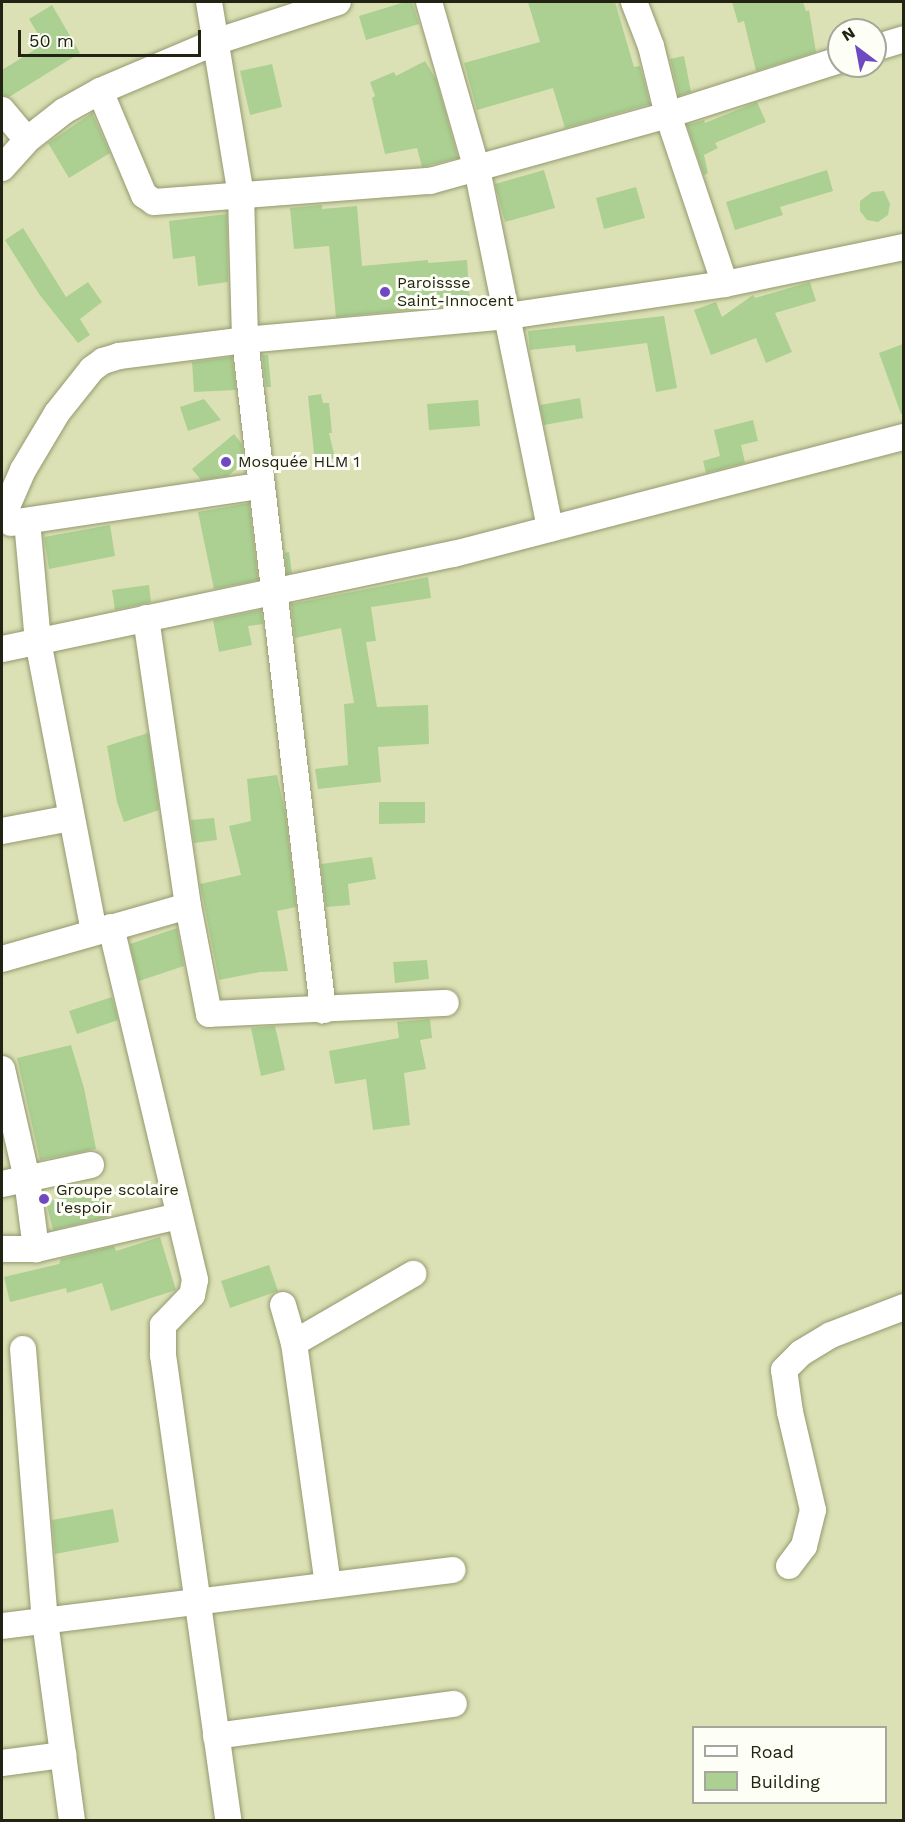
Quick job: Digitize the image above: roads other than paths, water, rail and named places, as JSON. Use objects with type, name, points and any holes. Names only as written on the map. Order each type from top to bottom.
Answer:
[{"type":"street","points":[[209,2],[218,41],[241,195],[245,340],[260,486],[276,590],[323,1010]]},
{"type":"street","points":[[2,168],[27,140],[64,111],[100,90],[218,41],[338,2]]},
{"type":"street","points":[[429,2],[477,169],[550,529]]},
{"type":"street","points":[[634,2],[651,46],[668,115],[725,284]]},
{"type":"street","points":[[887,44],[903,39]]},
{"type":"street","points":[[100,90],[147,199],[154,202],[416,183],[477,169],[668,115],[827,64]]},
{"type":"street","points":[[2,110],[27,140]]},
{"type":"street","points":[[2,518],[23,470],[57,413],[92,369],[103,361],[119,356],[245,340],[508,316],[725,284],[903,247]]},
{"type":"street","points":[[2,649],[454,554],[903,437]]},
{"type":"street","points":[[2,524],[260,486]]},
{"type":"street","points":[[27,521],[38,641],[71,818],[103,929],[179,1216],[195,1289],[189,1299],[165,1320],[163,1355],[228,1821]]},
{"type":"street","points":[[146,618],[188,906],[209,1014],[446,1003]]},
{"type":"street","points":[[2,831],[71,818]]},
{"type":"street","points":[[2,959],[188,906]]},
{"type":"street","points":[[2,1069],[27,1179],[36,1249]]},
{"type":"street","points":[[2,1184],[91,1165]]},
{"type":"street","points":[[2,1249],[36,1249],[179,1216]]},
{"type":"street","points":[[294,1343],[413,1274]]},
{"type":"street","points":[[283,1305],[294,1343],[328,1585]]},
{"type":"street","points":[[789,1566],[804,1546],[813,1510],[790,1412],[784,1370],[801,1353],[831,1335],[903,1307]]},
{"type":"street","points":[[23,1349],[45,1621],[72,1821]]},
{"type":"street","points":[[2,1626],[453,1570]]},
{"type":"street","points":[[216,1736],[454,1704]]},
{"type":"street","points":[[2,1763],[63,1755]]},
{"type":"place","name":"Paroissse Saint-Innocent","points":[[385,292]]},
{"type":"place","name":"Mosquée HLM 1","points":[[226,462]]},
{"type":"place","name":"Groupe scolaire l'espoir","points":[[44,1199]]}]
